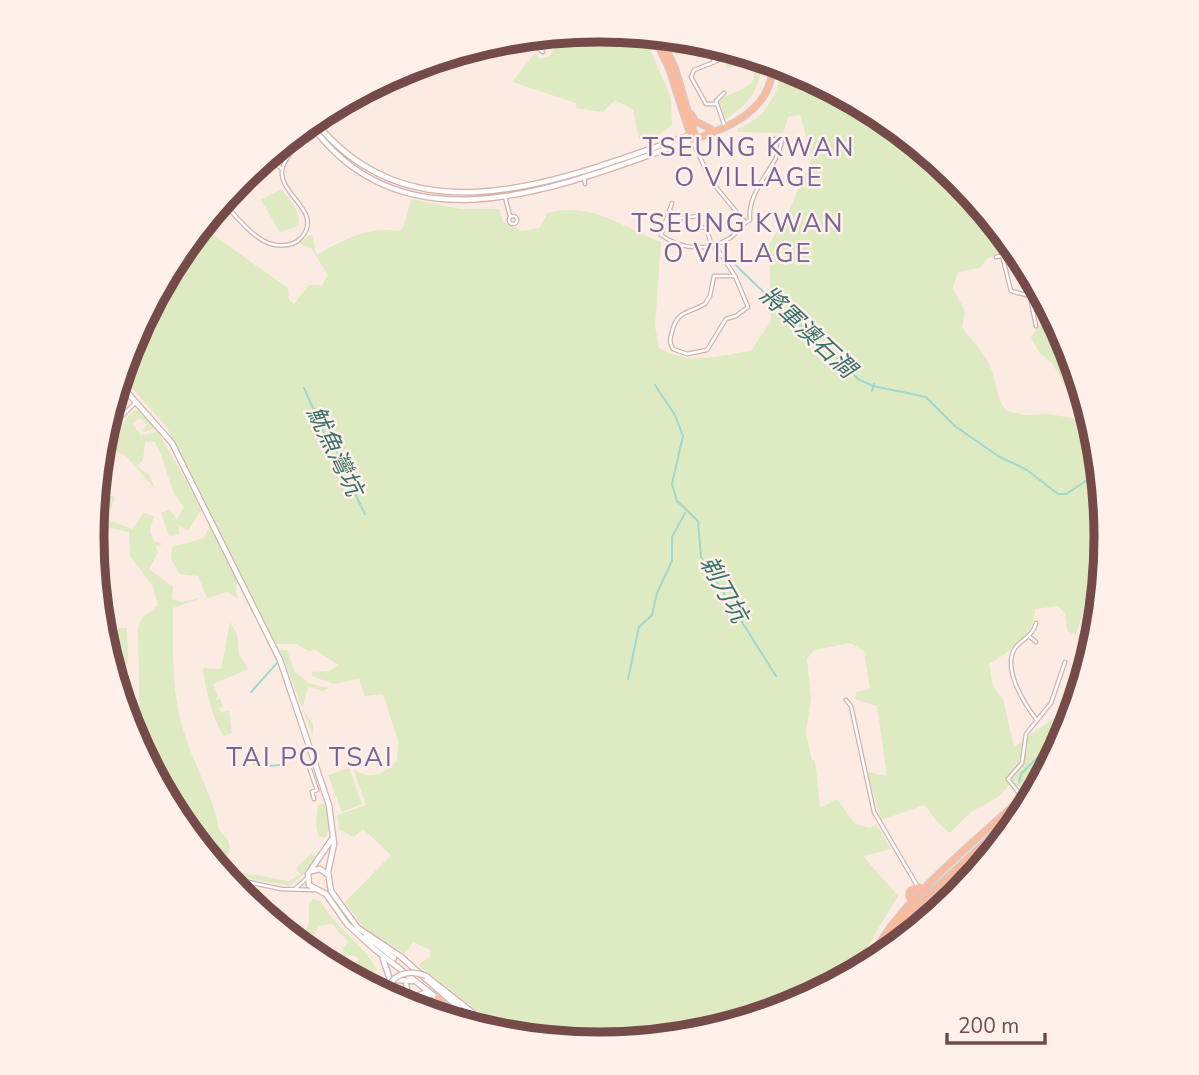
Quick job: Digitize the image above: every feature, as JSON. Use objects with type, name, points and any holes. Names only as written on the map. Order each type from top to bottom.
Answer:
[{"type":"main road","points":[[658,45],[693,137]]},
{"type":"main road","points":[[665,46],[673,61],[688,108],[693,137]]},
{"type":"main road","points":[[318,130],[352,159],[390,180],[447,193],[504,191],[554,179],[722,128],[744,118],[760,103],[771,84],[772,73]]},
{"type":"main road","points":[[688,108],[695,121],[711,129]]},
{"type":"main road","points":[[318,130],[352,166],[397,189],[458,201],[505,198],[584,176],[711,129],[722,128]]},
{"type":"main road","points":[[126,391],[172,443],[278,655],[329,805],[333,838],[328,879],[318,890]]},
{"type":"main road","points":[[876,948],[880,939],[903,911],[1019,801]]},
{"type":"main road","points":[[884,941],[923,898],[1002,827]]},
{"type":"main road","points":[[333,838],[308,876],[311,887],[318,890],[386,961],[390,986]]},
{"type":"main road","points":[[308,876],[320,869],[328,879],[340,905],[360,930],[394,958]]},
{"type":"main road","points":[[914,901],[910,893],[918,887],[925,890]]},
{"type":"main road","points":[[914,901],[923,898]]},
{"type":"main road","points":[[360,930],[400,956],[467,1015]]},
{"type":"main road","points":[[373,948],[449,1010]]},
{"type":"main road","points":[[389,986],[392,980],[405,973],[420,974],[437,984],[477,1017]]},
{"type":"main road","points":[[388,983],[408,979],[420,984]]},
{"type":"main road","points":[[406,985],[408,994]]},
{"type":"main road","points":[[417,998],[421,994],[437,998]]},
{"type":"street","points":[[536,46],[543,52]]},
{"type":"street","points":[[713,61],[694,70],[691,77],[706,104],[716,104]]},
{"type":"street","points":[[722,128],[716,104],[717,97],[724,93]]},
{"type":"street","points":[[230,208],[265,242],[276,245],[296,242],[306,229],[306,215],[285,186],[282,170],[288,157],[317,131]]},
{"type":"street","points":[[693,137],[717,190],[746,222]]},
{"type":"street","points":[[672,203],[662,235],[687,247],[714,245],[736,234],[750,220],[749,214],[757,187],[777,162],[780,151]]},
{"type":"street","points":[[274,164],[282,170]]},
{"type":"street","points":[[584,176],[585,184]]},
{"type":"street","points":[[504,191],[510,216]]},
{"type":"street","points":[[671,211],[674,219],[698,216],[699,227],[706,228],[735,276],[748,304],[747,309],[726,319],[707,350],[687,354],[673,349],[670,339],[675,318],[685,311],[705,304],[710,296],[714,276],[735,276]]},
{"type":"street","points":[[742,215],[749,214]]},
{"type":"street","points":[[980,221],[1002,254],[1011,291],[1030,295],[1036,326]]},
{"type":"street","points":[[996,257],[1005,253]]},
{"type":"street","points":[[119,418],[136,401]]},
{"type":"street","points":[[1036,623],[1016,647],[1011,662],[1020,695],[1036,719]]},
{"type":"street","points":[[1027,637],[1036,642]]},
{"type":"street","points":[[1022,796],[1010,785],[1009,779],[1022,763],[1024,740],[1036,719],[1053,699],[1065,662]]},
{"type":"street","points":[[846,700],[851,706],[874,812],[918,887]]},
{"type":"street","points":[[309,767],[317,790],[312,792],[314,799]]},
{"type":"street","points":[[903,911],[910,893],[910,875]]},
{"type":"street","points":[[292,890],[308,876]]},
{"type":"street","points":[[242,880],[292,890],[318,890]]},
{"type":"street","points":[[893,936],[894,930]]},
{"type":"green space","points":[[600,42],[648,45],[671,98],[672,123],[661,133],[639,139],[633,110],[615,100],[603,112],[576,108],[576,103],[512,82],[535,53],[539,59],[550,56],[557,44]]},
{"type":"green space","points":[[673,48],[691,51],[675,56]]},
{"type":"green space","points":[[722,58],[741,63],[727,69]]},
{"type":"green space","points":[[750,65],[761,69],[756,87],[748,101],[725,120],[719,100],[752,82],[753,69]]},
{"type":"green space","points":[[780,76],[789,80],[819,93],[875,126],[926,165],[972,211],[1000,254],[988,258],[980,268],[958,272],[953,288],[965,311],[962,327],[989,364],[1002,406],[1006,411],[1026,415],[1049,414],[1080,420],[1094,505],[1091,601],[1084,609],[1076,635],[1067,631],[1065,614],[1058,606],[1035,609],[1031,627],[1026,635],[989,664],[993,686],[1003,699],[1014,747],[1055,717],[1072,666],[1079,662],[1069,697],[1044,757],[1029,786],[1022,789],[1012,782],[998,797],[971,812],[950,833],[937,822],[925,805],[881,820],[867,772],[887,776],[877,706],[855,699],[856,692],[870,689],[864,651],[850,643],[814,650],[807,659],[811,698],[806,733],[812,760],[815,760],[820,808],[837,799],[855,824],[870,828],[876,824],[891,849],[863,856],[898,896],[865,955],[819,982],[759,1007],[664,1029],[567,1032],[489,1020],[418,965],[430,956],[430,950],[413,942],[405,954],[364,928],[345,902],[391,855],[363,829],[354,837],[339,829],[337,815],[366,805],[353,768],[364,775],[376,775],[397,761],[398,740],[383,694],[365,696],[359,679],[333,684],[312,676],[312,672],[328,671],[339,665],[315,650],[308,651],[296,644],[276,644],[166,426],[128,384],[130,378],[170,290],[210,231],[288,288],[289,300],[294,304],[309,285],[322,285],[328,275],[311,248],[300,244],[308,236],[313,235],[316,255],[367,232],[399,231],[404,226],[411,199],[460,209],[499,209],[503,222],[522,231],[539,228],[548,213],[563,210],[592,213],[620,223],[661,242],[655,326],[659,348],[693,358],[751,351],[771,321],[769,245],[788,213],[812,158],[800,115],[788,117],[783,133],[738,132],[737,129],[763,112]]},
{"type":"green space","points":[[281,189],[294,206],[299,221],[298,226],[280,232],[261,200]]},
{"type":"green space","points":[[1045,324],[1048,333],[1050,332],[1057,348],[1076,400],[1052,363],[1039,352],[1031,338],[1038,326]]},
{"type":"green space","points":[[133,411],[139,411],[155,428],[144,432],[142,430],[147,425],[140,418],[132,424],[141,435],[158,432],[202,509],[188,531],[178,524],[179,535],[169,536],[161,513],[169,509],[177,519],[184,507],[174,492],[154,441],[145,442],[143,460],[137,466],[150,476],[155,489],[126,456],[112,450],[116,430]]},
{"type":"green space","points":[[106,495],[115,497],[105,521]]},
{"type":"green space","points":[[144,513],[154,516],[150,531],[154,541],[161,543],[160,547],[155,545],[158,552],[149,569],[173,587],[172,599],[182,602],[204,597],[173,608],[174,674],[186,738],[213,806],[219,830],[228,840],[230,849],[224,861],[206,839],[170,785],[140,721],[138,627],[143,617],[158,605],[152,585],[130,556],[129,532],[104,527],[109,520],[132,529]]},
{"type":"green space","points":[[210,523],[240,583],[235,586],[238,599],[227,592],[207,598],[198,576],[180,574],[171,559],[172,547],[204,538]]},
{"type":"green space","points":[[230,622],[237,634],[239,655],[249,669],[213,684],[218,696],[216,700],[220,699],[223,706],[219,708],[221,713],[229,710],[232,733],[223,736],[210,703],[203,668],[221,669]]},
{"type":"green space","points":[[127,628],[128,664],[121,664],[113,629]]},
{"type":"green space","points":[[280,650],[287,650],[295,672],[309,683],[329,688],[323,691],[308,687],[302,708]]},
{"type":"green space","points":[[303,709],[313,725],[313,736]]},
{"type":"green space","points":[[349,768],[362,804],[342,812],[328,775]]},
{"type":"green space","points":[[325,803],[330,826],[325,838],[318,836],[316,821],[318,805]]},
{"type":"green space","points":[[311,853],[316,858],[301,877],[289,886],[238,876],[234,871],[289,881],[300,874],[296,868]]},
{"type":"green space","points":[[248,886],[261,889],[261,899]]},
{"type":"green space","points":[[313,899],[320,901],[326,911],[364,951],[377,969],[373,979],[358,970],[358,958],[352,955],[344,957],[342,950],[348,942],[332,924],[318,926],[312,940],[303,934],[309,923],[309,904]]},
{"type":"waterway","name":"將軍澳石澗","points":[[731,260],[858,379],[873,386],[926,397],[955,426],[998,456],[1027,470],[1058,494],[1066,494],[1086,481],[1092,482]]},
{"type":"waterway","name":"將軍澳石澗","points":[[872,391],[874,384]]},
{"type":"waterway","name":"剃刀坑","points":[[655,385],[675,415],[683,436],[672,484],[677,501],[698,521],[701,557],[776,676]]},
{"type":"waterway","name":"魷魚灣坑","points":[[304,388],[326,437],[332,439],[365,514]]},
{"type":"waterway","points":[[628,679],[639,627],[652,615],[657,593],[672,561],[672,537],[685,513]]},
{"type":"waterway","points":[[1093,584],[1094,555]]},
{"type":"waterway","points":[[251,692],[277,663]]},
{"type":"waterway","points":[[1019,782],[1021,774],[1049,746]]},
{"type":"waterway","points":[[251,761],[259,767],[280,765]]},
{"type":"district","name":"TSEUNG KWAN O VILLAGE","points":[[749,162]]},
{"type":"district","name":"TSEUNG KWAN O VILLAGE","points":[[738,238]]},
{"type":"district","name":"TAI PO TSAI","points":[[310,757]]}]
